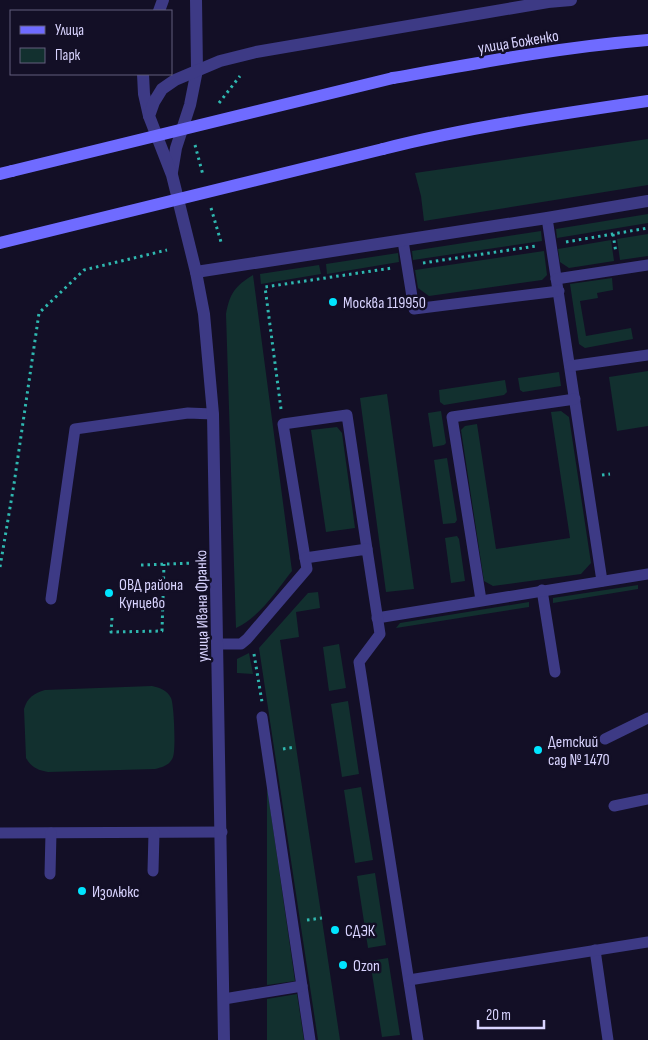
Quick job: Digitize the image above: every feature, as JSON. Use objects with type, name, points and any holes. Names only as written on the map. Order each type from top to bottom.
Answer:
[{"type":"main road","name":"улица Боженко","points":[[4,173],[393,78],[488,61],[648,40]]},
{"type":"main road","points":[[0,243],[408,143],[562,114],[648,102]]},
{"type":"street","name":"улица Ивана Франко","points":[[172,175],[176,148],[190,105],[197,70],[196,0]]},
{"type":"street","points":[[149,116],[154,102],[162,89],[175,80],[220,61],[256,52],[548,1],[571,0]]},
{"type":"street","name":"улица Ивана Франко","points":[[143,75],[144,94],[149,116],[172,175],[196,272],[204,314],[213,414],[222,832],[224,1040]]},
{"type":"street","points":[[196,272],[404,241],[648,201]]},
{"type":"lane","points":[[547,218],[602,581]]},
{"type":"lane","points":[[404,241],[414,309],[559,291]]},
{"type":"lane","points":[[556,278],[648,265]]},
{"type":"lane","points":[[570,366],[648,355]]},
{"type":"lane","points":[[480,600],[452,417],[575,398]]},
{"type":"lane","points":[[50,599],[75,429],[188,413],[213,414]]},
{"type":"lane","points":[[218,644],[241,644],[247,639],[307,569],[283,424],[347,415],[380,634],[359,662],[418,1040]]},
{"type":"lane","points":[[304,558],[367,549]]},
{"type":"lane","points":[[377,618],[648,574]]},
{"type":"lane","points":[[542,590],[555,672]]},
{"type":"lane","points":[[262,717],[310,1040]]},
{"type":"lane","points":[[605,739],[648,718]]},
{"type":"lane","points":[[614,806],[648,799]]},
{"type":"lane","points":[[0,833],[222,832]]},
{"type":"lane","points":[[50,874],[51,833]]},
{"type":"lane","points":[[153,871],[154,833]]},
{"type":"lane","points":[[409,980],[648,942]]},
{"type":"lane","points":[[595,950],[608,1040]]},
{"type":"lane","points":[[224,999],[302,986]]},
{"type":"path","points":[[217,106],[240,76]]},
{"type":"path","points":[[193,136],[205,182]]},
{"type":"path","points":[[209,200],[221,242]]},
{"type":"path","points":[[0,567],[39,313],[84,270],[166,250]]},
{"type":"path","points":[[604,475],[610,474]]},
{"type":"path","points":[[141,565],[193,563]]},
{"type":"path","points":[[112,618],[112,632],[162,631],[164,564]]},
{"type":"path","points":[[247,639],[253,644],[262,702],[262,717]]},
{"type":"green space","points":[[648,139],[648,185],[424,221],[421,196],[415,173]]},
{"type":"green space","points":[[648,214],[648,223],[557,238],[556,229]]},
{"type":"green space","points":[[541,231],[542,241],[413,260],[412,251]]},
{"type":"green space","points":[[648,234],[648,256],[620,260],[617,239]]},
{"type":"green space","points":[[611,240],[614,261],[569,268],[560,262],[558,249]]},
{"type":"green space","points":[[544,251],[547,275],[542,280],[429,296],[418,288],[415,270]]},
{"type":"green space","points":[[398,253],[399,262],[327,274],[326,264]]},
{"type":"green space","points":[[319,265],[321,274],[261,284],[260,274]]},
{"type":"green space","points":[[253,275],[292,571],[260,610],[236,628],[226,314],[234,291]]},
{"type":"green space","points":[[612,278],[613,290],[597,293],[598,298],[580,301],[586,336],[631,328],[633,339],[585,348],[579,344],[570,284]]},
{"type":"green space","points":[[648,371],[648,426],[617,431],[609,377]]},
{"type":"green space","points":[[559,372],[561,386],[523,392],[520,390],[518,378]]},
{"type":"green space","points":[[505,380],[507,392],[504,395],[444,405],[440,402],[439,390]]},
{"type":"green space","points":[[387,394],[414,589],[386,592],[360,398]]},
{"type":"green space","points":[[441,411],[446,443],[433,447],[428,413]]},
{"type":"green space","points":[[561,411],[569,417],[591,563],[581,574],[493,586],[484,581],[461,430],[465,426],[477,424],[496,549],[570,538],[551,412]]},
{"type":"green space","points":[[337,427],[342,433],[355,528],[326,532],[311,430]]},
{"type":"green space","points":[[447,458],[457,520],[455,523],[443,524],[434,460]]},
{"type":"green space","points":[[457,536],[465,581],[451,583],[445,538]]},
{"type":"green space","points":[[638,585],[638,589],[553,603],[553,598]]},
{"type":"green space","points":[[318,592],[320,608],[296,612],[299,637],[280,640],[340,1040],[318,1040],[259,648],[308,593]]},
{"type":"green space","points":[[529,602],[529,607],[396,628],[400,623]]},
{"type":"green space","points":[[339,644],[346,688],[329,691],[323,647]]},
{"type":"green space","points":[[249,653],[253,674],[237,673],[237,659]]},
{"type":"green space","points":[[152,686],[165,691],[172,702],[174,753],[172,760],[166,765],[155,769],[48,772],[35,768],[26,758],[24,709],[34,694],[45,690]]},
{"type":"green space","points":[[348,701],[359,774],[342,777],[331,704]]},
{"type":"green space","points":[[267,786],[295,981],[267,985]]},
{"type":"green space","points":[[361,787],[373,860],[355,863],[344,790]]},
{"type":"green space","points":[[375,873],[386,945],[368,948],[357,876]]},
{"type":"green space","points":[[388,958],[400,1035],[382,1037],[370,961]]},
{"type":"green space","points":[[297,994],[304,1040],[267,1040],[267,999]]},
{"type":"place","name":"Москва 119950","points":[[333,302]]},
{"type":"place","name":"ОВД района Кунцево","points":[[109,593]]},
{"type":"place","name":"Детский сад № 1470","points":[[538,750]]},
{"type":"place","name":"Изолюкс","points":[[82,891]]},
{"type":"place","name":"СДЭК","points":[[335,930]]},
{"type":"place","name":"Ozon","points":[[343,965]]}]
